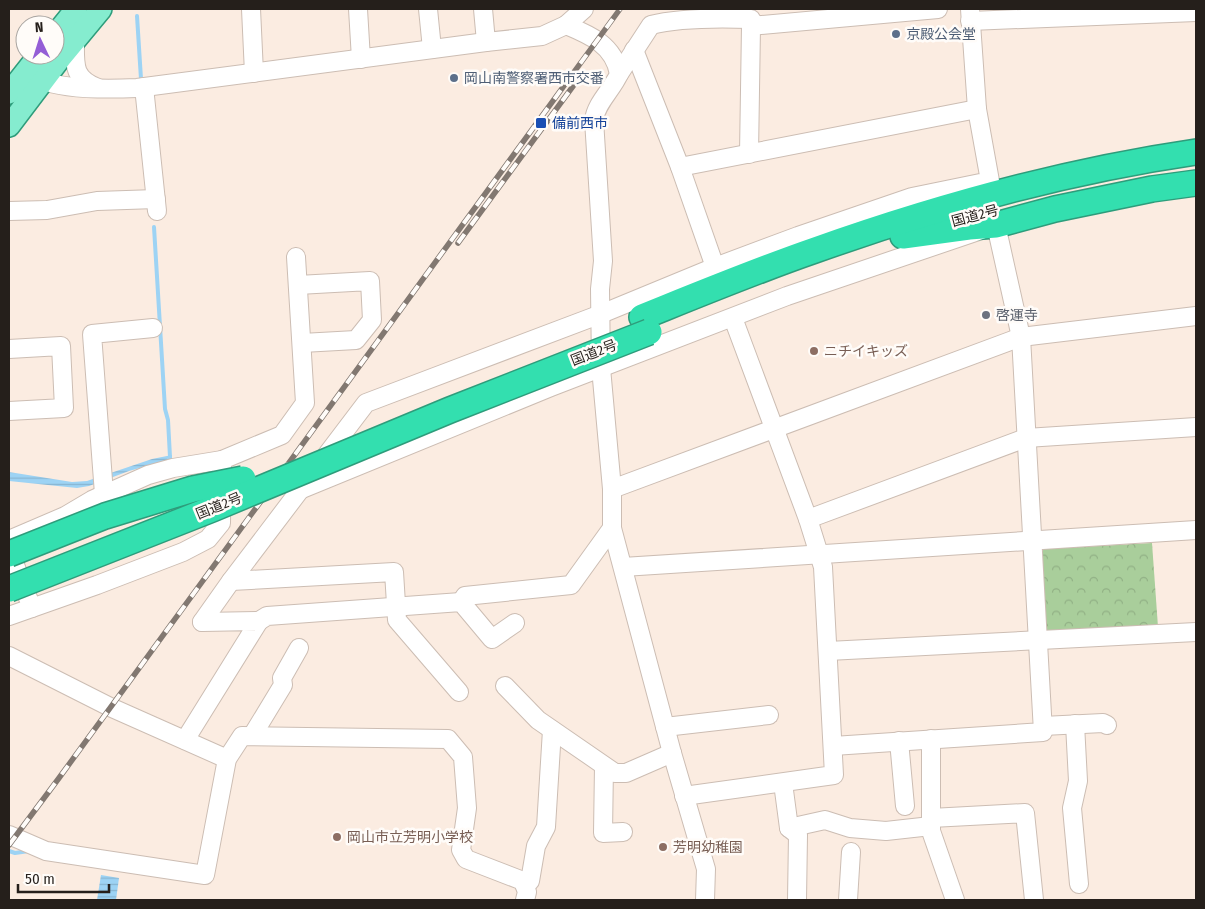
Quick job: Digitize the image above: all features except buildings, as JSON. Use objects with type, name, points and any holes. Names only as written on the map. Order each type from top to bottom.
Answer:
[{"type":"highway","points":[[736,280],[810,241],[990,181],[1050,164],[1196,138]]},
{"type":"highway","name":"国道2号","points":[[9,589],[212,509],[450,410],[645,324],[736,280],[813,250],[963,202],[1100,168],[1196,152]]},
{"type":"highway","name":"国道2号","points":[[9,572],[243,479],[445,394],[902,236],[980,214],[1106,183],[1196,169]]},
{"type":"highway","points":[[902,236],[996,225],[1055,209],[1152,189],[1196,183]]},
{"type":"highway","points":[[9,552],[105,516],[192,489],[243,479]]},
{"type":"highway","points":[[20,607],[160,543],[212,509]]},
{"type":"main road","points":[[65,38],[76,9]]},
{"type":"main road","points":[[65,38],[101,9]]},
{"type":"main road","points":[[12,108],[37,68]]},
{"type":"street","points":[[250,9],[254,73]]},
{"type":"street","points":[[358,9],[361,59]]},
{"type":"street","points":[[428,9],[432,49]]},
{"type":"street","points":[[483,9],[486,42]]},
{"type":"street","points":[[754,25],[938,9]]},
{"type":"street","points":[[37,68],[65,86],[99,89],[144,87],[542,36],[566,25],[581,10]]},
{"type":"street","points":[[259,621],[202,622],[366,403],[601,314],[715,267],[798,236],[912,197],[990,181],[977,109],[970,15],[1196,12]]},
{"type":"street","points":[[705,900],[706,869],[672,753],[612,528],[612,489],[601,368],[600,289],[603,261],[594,120],[596,110],[651,25],[662,22],[735,14],[751,19],[754,25],[753,154]]},
{"type":"street","points":[[566,25],[591,35],[609,49],[618,68],[618,74]]},
{"type":"street","points":[[65,38],[78,74],[82,80],[99,89]]},
{"type":"street","points":[[634,50],[680,167],[715,267]]},
{"type":"street","points":[[9,211],[47,210],[97,201],[156,205],[144,87]]},
{"type":"street","points":[[680,167],[977,109]]},
{"type":"street","points":[[302,489],[601,368],[833,280],[996,225],[1020,333],[1043,732],[833,746]]},
{"type":"street","points":[[9,540],[65,516],[103,484],[173,468],[222,460],[282,435],[305,404],[296,257]]},
{"type":"street","points":[[298,285],[370,281],[372,320],[356,340],[302,344]]},
{"type":"street","points":[[612,489],[773,424],[1020,333],[1196,316]]},
{"type":"street","points":[[684,796],[834,775],[823,567],[808,519],[733,318]]},
{"type":"street","points":[[103,484],[92,334],[153,328]]},
{"type":"street","points":[[9,349],[61,346],[64,408],[9,410]]},
{"type":"street","points":[[808,519],[1026,438],[1196,427]]},
{"type":"street","points":[[9,616],[20,607],[174,556],[208,539],[221,523],[222,460]]},
{"type":"street","points":[[461,602],[465,596],[571,585],[612,528]]},
{"type":"street","points":[[623,567],[1196,530]]},
{"type":"street","points":[[9,552],[20,607]]},
{"type":"street","points":[[231,581],[394,572],[397,620],[458,692]]},
{"type":"street","points":[[184,740],[259,621],[267,616],[461,602]]},
{"type":"street","points":[[461,602],[492,639],[515,623]]},
{"type":"street","points":[[828,651],[1196,632]]},
{"type":"street","points":[[252,736],[283,685],[282,678],[300,648]]},
{"type":"street","points":[[9,656],[110,707],[227,759]]},
{"type":"street","points":[[504,686],[538,720],[615,773],[626,773],[672,753]]},
{"type":"street","points":[[665,727],[769,715]]},
{"type":"street","points":[[1043,726],[1103,723],[1107,725]]},
{"type":"street","points":[[1075,724],[1078,781],[1072,808],[1079,884]]},
{"type":"street","points":[[525,893],[530,881],[536,846],[546,827],[552,730]]},
{"type":"street","points":[[9,835],[46,851],[205,875],[227,759],[242,736],[448,739],[463,757],[467,808],[461,850],[466,859],[523,881],[525,893]]},
{"type":"street","points":[[931,739],[931,831],[956,900]]},
{"type":"street","points":[[899,741],[905,806]]},
{"type":"street","points":[[604,766],[603,833],[623,832]]},
{"type":"street","points":[[783,783],[789,828],[798,835],[797,900]]},
{"type":"street","points":[[789,828],[824,820],[850,828],[886,831],[931,822],[1025,814],[1034,900]]},
{"type":"street","points":[[848,900],[851,852]]},
{"type":"green space","points":[[1152,543],[1158,627],[1049,634],[1046,630],[1041,553],[1044,549]]},
{"type":"water","points":[[172,455],[172,459],[129,471],[89,486],[77,488],[9,481],[9,472],[72,482],[87,481],[152,459]]},
{"type":"water","points":[[101,875],[119,878],[116,900],[97,900]]},
{"type":"waterway","points":[[137,16],[141,79]]},
{"type":"waterway","points":[[154,227],[169,458]]},
{"type":"waterway","points":[[9,851],[15,853],[29,851]]},
{"type":"railway","points":[[9,845],[620,9]]},
{"type":"railway","points":[[458,243],[579,78]]},
{"type":"place","name":"京殿公会堂","points":[[896,34]]},
{"type":"place","name":"岡山南警察署西市交番","points":[[454,78]]},
{"type":"place","name":"備前西市","points":[[541,123]]},
{"type":"place","name":"啓運寺","points":[[986,315]]},
{"type":"place","name":"ニチイキッズ","points":[[814,351]]},
{"type":"place","name":"岡山市立芳明小学校","points":[[337,837]]},
{"type":"place","name":"芳明幼稚園","points":[[663,847]]}]
